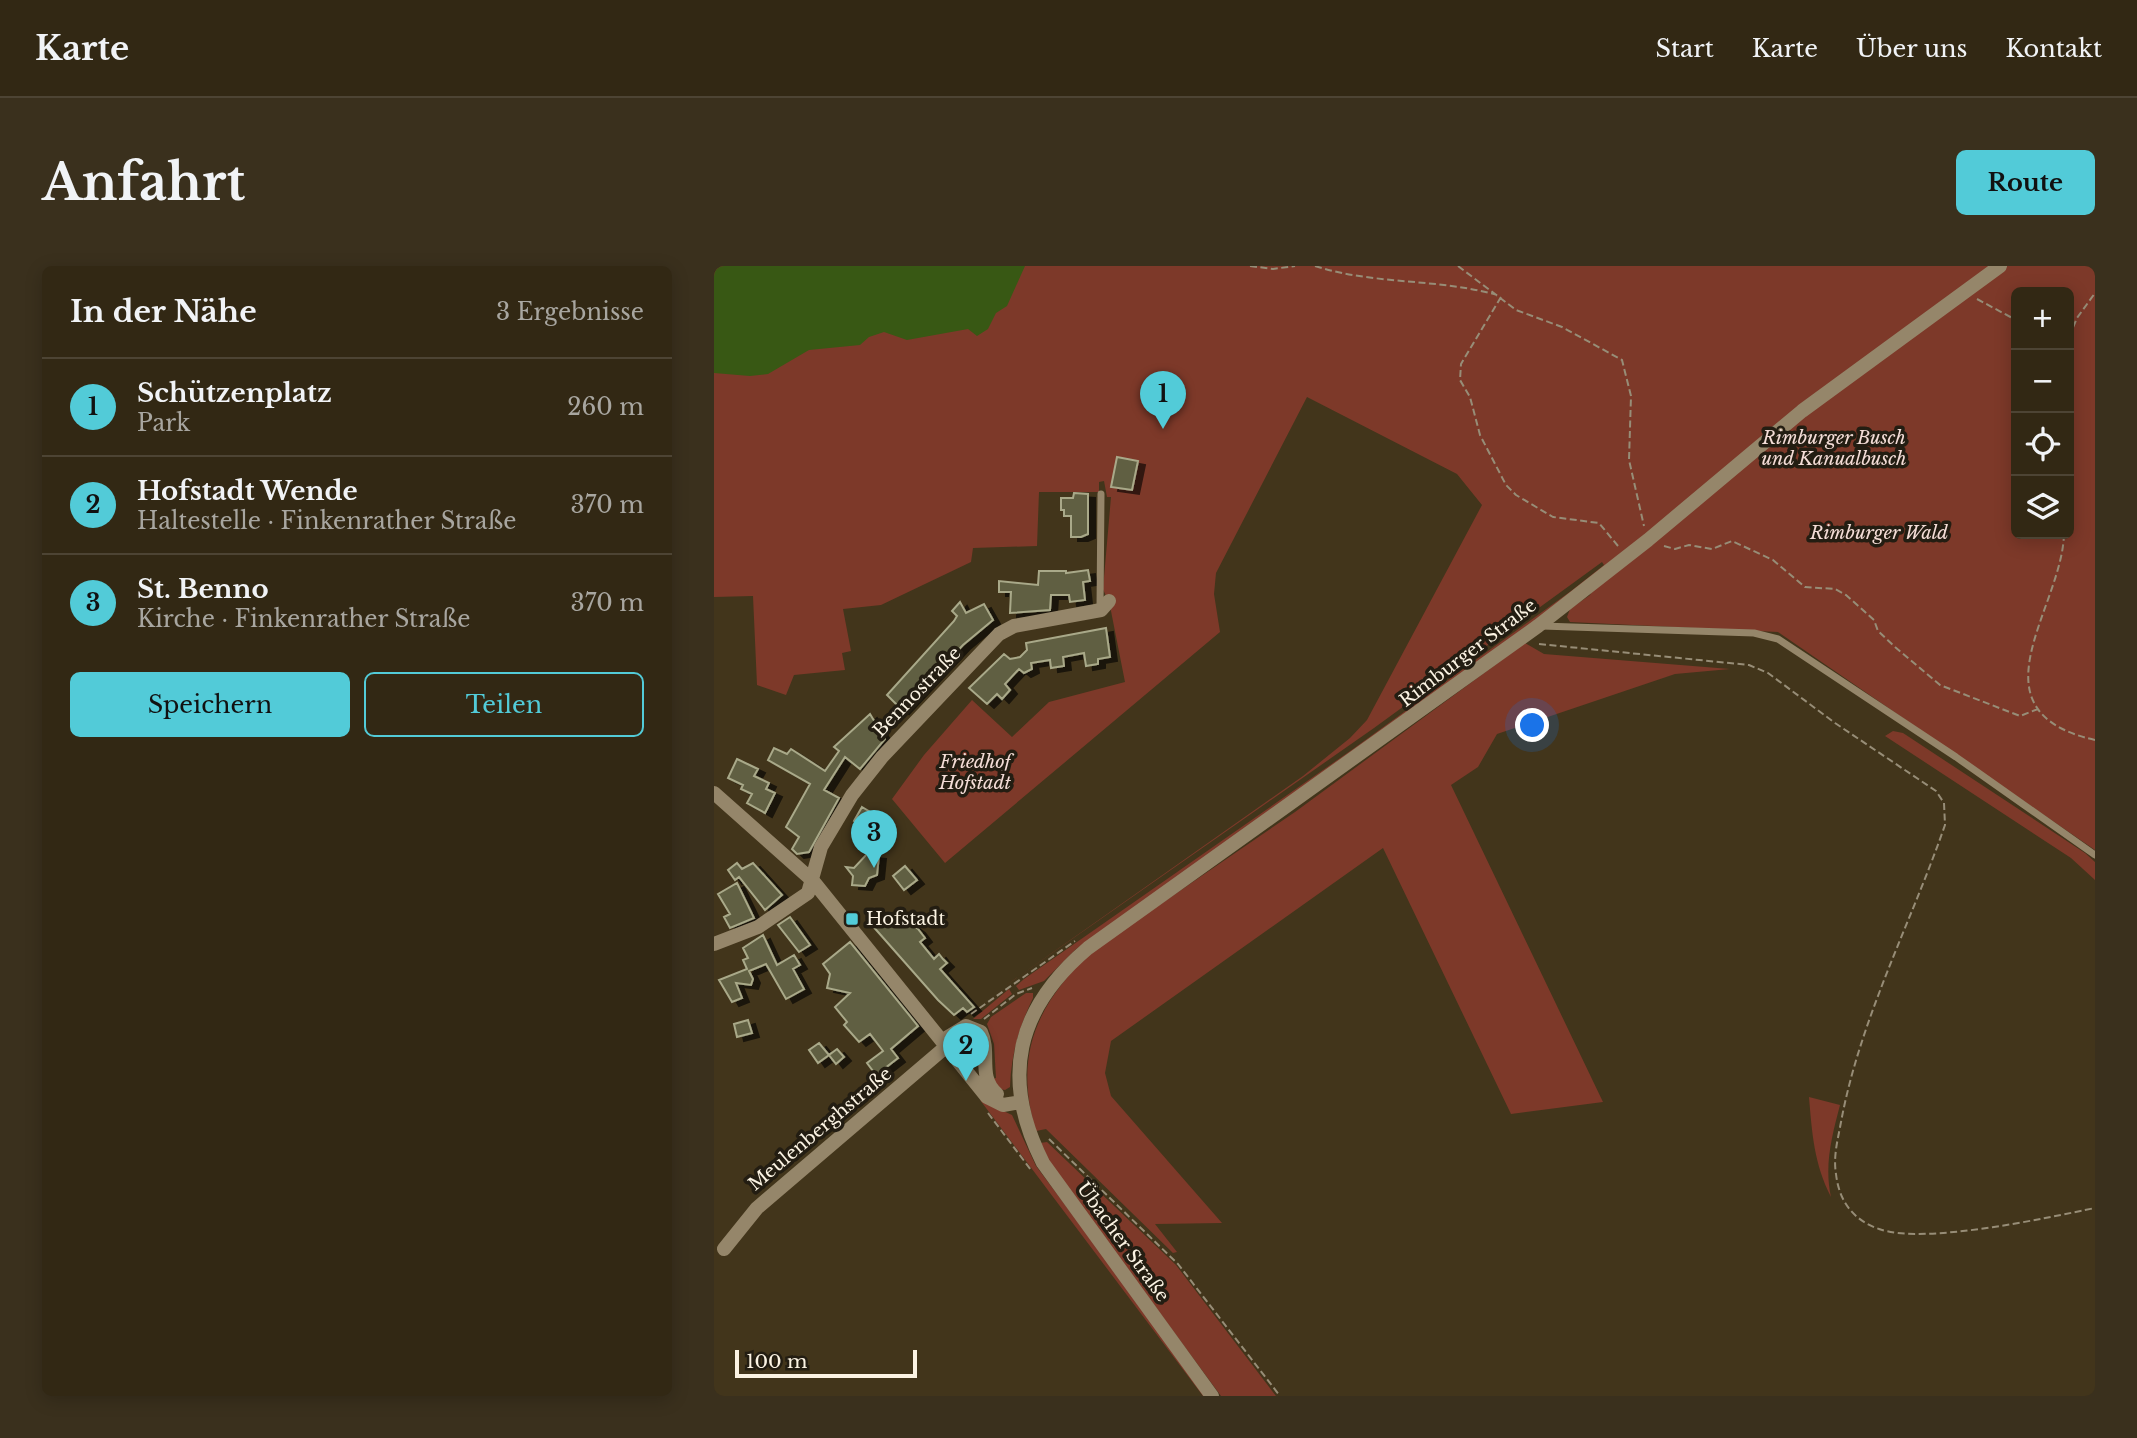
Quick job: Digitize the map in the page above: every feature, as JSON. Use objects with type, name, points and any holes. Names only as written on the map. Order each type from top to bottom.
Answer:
[{"type":"street","name":"Rimburger Straße","points":[[1021,1102],[1018,1067],[1026,1027],[1046,990],[1063,969],[1087,948],[1533,630],[1626,558],[1802,411],[2000,266]]},
{"type":"street","name":"Bennostraße","points":[[813,881],[818,855],[852,795],[882,757],[999,634],[1014,626],[1105,606]]},
{"type":"street","points":[[714,793],[813,881],[988,1097],[1003,1105],[1021,1102]]},
{"type":"street","points":[[714,944],[774,918],[808,893],[813,881]]},
{"type":"street","points":[[945,1042],[966,1026],[976,1028],[983,1037],[985,1074],[989,1088],[1001,1098],[1021,1102]]},
{"type":"street","name":"Meulenberghstraße","points":[[724,1249],[757,1208],[945,1042]]},
{"type":"street","points":[[959,1060],[968,1061],[984,1053]]},
{"type":"street","name":"Übacher Straße","points":[[1021,1102],[1031,1139],[1042,1163],[1213,1396]]},
{"type":"lane","points":[[1101,494],[1105,606]]},
{"type":"lane","points":[[1533,630],[1754,633],[1778,639],[1946,750],[2095,855]]},
{"type":"path","points":[[1250,266],[1273,270],[1295,266]]},
{"type":"path","points":[[1315,266],[1370,278],[1471,288],[1501,296]]},
{"type":"path","points":[[1458,266],[1516,310],[1574,332],[1622,360],[1631,396],[1629,460],[1648,540],[1675,549],[1689,545],[1712,548],[1725,541],[1734,542],[1773,560],[1805,587],[1835,589],[1846,596],[1874,620],[1878,631],[1924,674],[1948,690],[1973,696],[2020,716],[2038,709]]},
{"type":"path","points":[[1967,291],[2011,317]]},
{"type":"path","points":[[2074,325],[2095,293]]},
{"type":"path","points":[[1501,296],[1461,364],[1460,372],[1480,435],[1506,485],[1516,495],[1553,517],[1599,523],[1626,558]]},
{"type":"path","points":[[2063,539],[2061,558],[2030,649],[2027,678],[2030,695],[2038,709],[2055,723],[2095,740]]},
{"type":"path","points":[[1533,630],[1546,647],[1749,665],[1768,673],[1845,730],[1936,791],[1944,803],[1945,825],[1869,1026],[1845,1101],[1835,1155],[1836,1175],[1843,1201],[1854,1216],[1866,1224],[1900,1233],[1934,1234],[2095,1208]]},
{"type":"path","points":[[976,1028],[1016,994],[1035,987],[1046,990]]},
{"type":"path","points":[[1031,1139],[1044,1137],[1053,1140],[1110,1200],[1162,1246],[1280,1396]]},
{"type":"green space","points":[[714,266],[2095,266],[2095,850],[1778,632],[1570,622],[1567,617],[1570,609],[1590,595],[1601,573],[1076,949],[1044,981],[1019,990],[1016,986],[1024,979],[1353,749],[1571,591],[1604,565],[1602,562],[1374,728],[1005,986],[1303,776],[1350,738],[1367,720],[1482,505],[1457,474],[1307,397],[1216,573],[1214,594],[1220,632],[945,863],[892,799],[924,755],[972,700],[1012,737],[1049,702],[1125,682],[1110,606],[1103,589],[1111,497],[1107,497],[1104,481],[1099,482],[1099,492],[1039,492],[1037,546],[973,548],[971,562],[881,605],[843,609],[851,651],[842,653],[845,670],[794,675],[786,695],[757,685],[753,596],[714,597]]},
{"type":"green space","points":[[1525,643],[1544,654],[1730,669],[1675,674],[1497,734],[1478,767],[1451,785],[1603,1102],[1511,1114],[1383,848],[1111,1041],[1105,1073],[1111,1096],[1222,1223],[1155,1224],[1177,1252],[1173,1253],[1046,1129],[1036,1131],[1027,1078],[1029,1055],[1044,1011],[1073,971],[1092,951],[1295,812]]},
{"type":"green space","points":[[1893,731],[1903,733],[2085,853],[2095,862],[2095,880],[2071,858],[1885,736]]},
{"type":"green space","points":[[1009,989],[1012,994],[981,1019],[973,1019]]},
{"type":"green space","points":[[1026,993],[1033,993],[1033,998],[1017,1041],[1010,1087],[999,1089],[992,1079],[996,1078],[994,1044],[987,1024],[991,1017]]},
{"type":"green space","points":[[1809,1097],[1840,1105],[1829,1162],[1831,1197],[1817,1160]]},
{"type":"green space","points":[[980,1100],[1012,1115],[1036,1166],[1208,1396],[1203,1396]]},
{"type":"green space","points":[[1047,1142],[1176,1265],[1276,1396],[1221,1396],[1053,1168],[1040,1143]]},
{"type":"shaded area","points":[[714,266],[1025,266],[1007,306],[996,313],[988,329],[977,336],[968,329],[907,340],[884,332],[869,337],[860,345],[809,350],[768,374],[750,376],[714,373]]},
{"type":"building","points":[[1117,457],[1138,461],[1132,490],[1111,487]]},
{"type":"building","points":[[1074,493],[1088,494],[1088,534],[1081,537],[1071,537],[1071,516],[1064,516],[1064,510],[1061,510],[1061,498],[1073,498]]},
{"type":"building","points":[[1088,570],[1090,581],[1083,582],[1085,600],[1070,602],[1069,595],[1051,595],[1050,610],[1010,613],[1011,592],[999,592],[999,581],[1038,585],[1039,571],[1066,573]]},
{"type":"building","points":[[960,602],[966,613],[984,604],[993,620],[963,645],[902,710],[887,695],[954,621],[957,616],[952,611]]},
{"type":"building","points":[[1106,628],[1110,657],[1098,659],[1098,664],[1086,666],[1084,653],[1063,657],[1064,666],[1051,668],[1050,660],[1031,663],[1032,669],[1024,673],[1019,669],[1005,684],[1010,690],[1002,699],[997,694],[987,704],[969,688],[1004,654],[1010,659],[1020,657],[1027,650],[1026,643]]},
{"type":"building","points":[[870,714],[885,739],[860,769],[845,757],[824,790],[839,798],[809,852],[797,854],[792,849],[799,837],[786,827],[810,784],[768,760],[774,748],[787,754],[791,749],[825,771],[839,751],[834,747]]},
{"type":"building","points":[[737,759],[758,769],[754,776],[769,783],[766,789],[775,793],[765,813],[747,803],[752,794],[741,789],[743,785],[728,778]]},
{"type":"building","points":[[862,807],[872,813],[863,827],[854,821]]},
{"type":"building","points":[[867,854],[879,855],[877,875],[869,878],[865,886],[852,885],[853,876],[846,867],[854,868]]},
{"type":"building","points":[[737,863],[742,869],[753,863],[782,895],[765,910],[739,877],[735,880],[728,870]]},
{"type":"building","points":[[905,866],[917,880],[904,890],[893,876]]},
{"type":"building","points":[[737,883],[754,918],[730,928],[724,917],[730,914],[718,894]]},
{"type":"building","points":[[882,915],[890,925],[900,916],[918,929],[925,938],[920,942],[934,959],[939,954],[947,963],[940,969],[974,1007],[967,1012],[963,1008],[954,1015],[938,1000],[871,924]]},
{"type":"building","points":[[790,917],[810,945],[799,952],[778,925]]},
{"type":"building","points":[[763,935],[777,965],[794,955],[800,965],[793,969],[804,989],[786,999],[766,964],[749,971],[753,979],[751,985],[736,983],[742,998],[732,1002],[719,980],[747,969],[743,960],[748,958],[743,948]]},
{"type":"building","points":[[850,942],[918,1026],[891,1049],[898,1058],[876,1075],[867,1063],[883,1051],[870,1034],[859,1042],[844,1025],[847,1022],[835,1007],[850,993],[827,988],[830,974],[823,964]]},
{"type":"building","points":[[748,1020],[752,1033],[737,1037],[734,1024]]},
{"type":"building","points":[[819,1043],[829,1055],[818,1063],[809,1050]]},
{"type":"building","points":[[837,1049],[844,1057],[836,1064],[829,1055]]},
{"type":"place","name":"Schützenplatz","points":[[1163,429]]},
{"type":"place","name":"St. Benno","points":[[874,868]]},
{"type":"place","name":"Hofstadt","points":[[852,919]]},
{"type":"place","name":"Hofstadt Wende","points":[[966,1081]]},
{"type":"park label","name":"Rimburger Busch und Kanualbusch","points":[[1834,448]]},
{"type":"park label","name":"Rimburger Wald","points":[[1879,533]]},
{"type":"park label","name":"Friedhof Hofstadt","points":[[975,772]]}]
